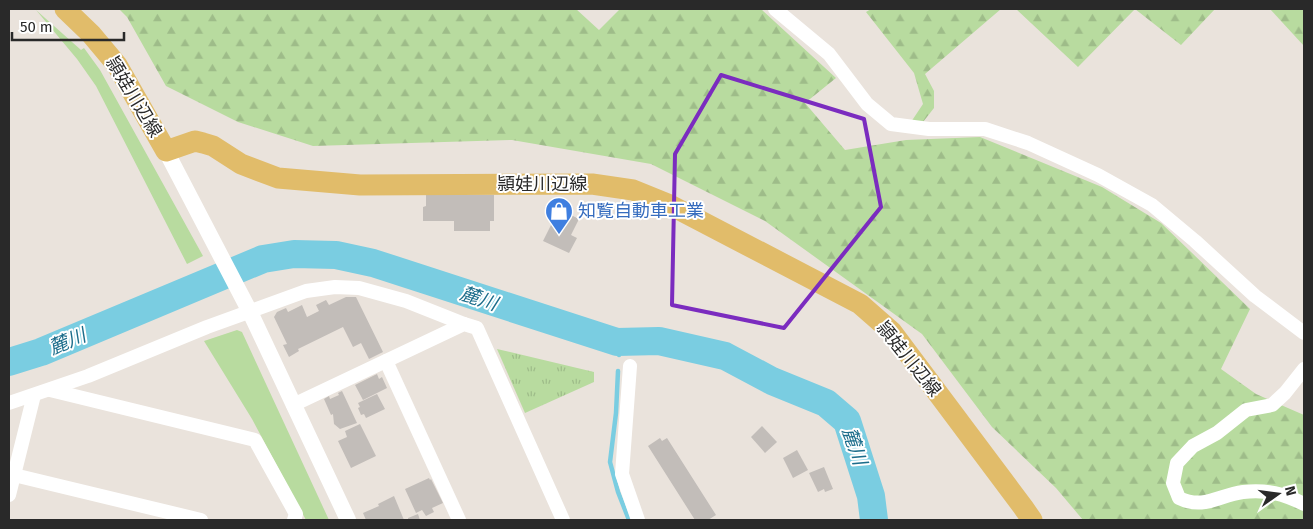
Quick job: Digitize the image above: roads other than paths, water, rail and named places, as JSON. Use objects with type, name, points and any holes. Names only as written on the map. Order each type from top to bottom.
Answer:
[{"type":"main road","name":"頴娃川辺線","points":[[65,9],[91,34],[117,65],[166,151],[195,141],[203,142],[213,146],[241,164],[278,178],[360,185],[592,184],[633,190],[670,205],[860,304],[892,332],[1032,520]]},
{"type":"street","points":[[775,9],[829,54],[867,104],[891,124],[929,129],[985,129],[1028,144],[1098,175],[1152,205],[1255,296],[1304,333]]},
{"type":"street","points":[[166,151],[248,308],[348,520]]},
{"type":"street","points":[[9,403],[50,390],[207,327],[248,308],[306,291],[335,287],[359,288],[406,301],[477,328],[563,520]]},
{"type":"street","points":[[293,405],[464,324]]},
{"type":"street","points":[[386,361],[460,520]]},
{"type":"street","points":[[630,366],[622,474],[638,520]]},
{"type":"street","points":[[1304,369],[1285,393],[1272,405],[1246,410],[1217,433],[1193,446],[1177,463],[1173,483],[1179,498],[1188,502],[1204,503],[1242,492],[1262,491],[1286,494],[1304,504]]},
{"type":"street","points":[[50,390],[255,440],[296,514],[294,520]]},
{"type":"street","points":[[9,495],[14,475],[13,458],[34,395]]},
{"type":"street","points":[[14,475],[201,520]]},
{"type":"waterway","name":"麓川","points":[[9,362],[41,352],[263,259],[294,254],[336,255],[373,263],[617,342],[659,341],[725,356],[772,381],[826,403],[847,421],[871,496],[874,520]]},
{"type":"waterway","points":[[617,342],[619,355]]},
{"type":"waterway","points":[[618,371],[616,413],[610,462],[618,492],[629,520]]},
{"type":"place","name":"知覧自動車工業","points":[[559,235]]}]
